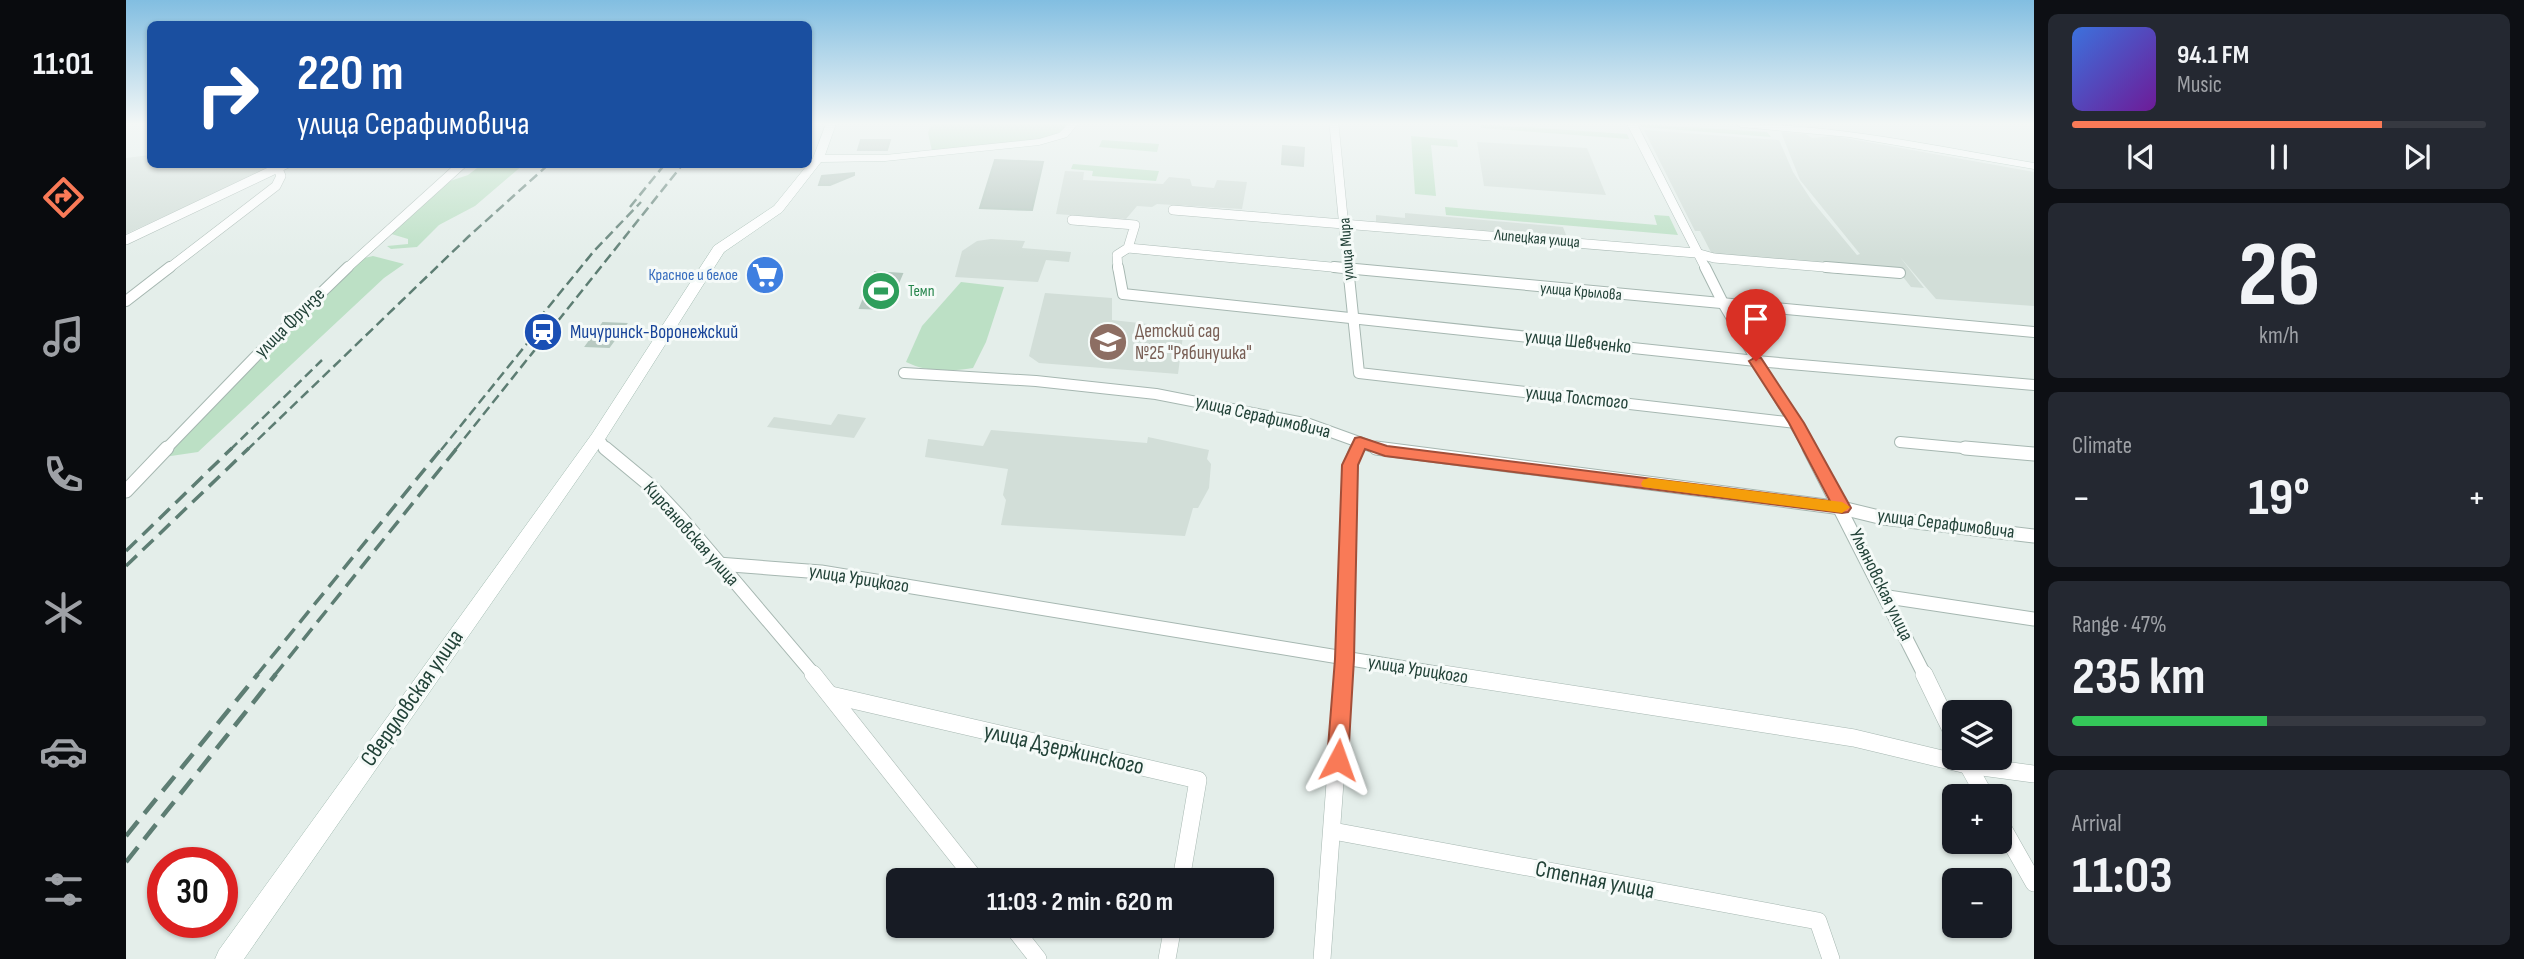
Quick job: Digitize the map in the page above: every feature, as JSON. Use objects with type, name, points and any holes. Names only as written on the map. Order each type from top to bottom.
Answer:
[{"type":"main road","points":[[598,437],[719,248],[778,209],[810,169]]},
{"type":"main road","name":"Свердловская улица","points":[[228,959],[598,437]]},
{"type":"street","points":[[126,240],[278,169]]},
{"type":"street","points":[[126,301],[276,186],[282,169]]},
{"type":"street","name":"улица Фрунзе","points":[[126,491],[300,310],[456,169]]},
{"type":"street","name":"улица Мира","points":[[1340,169],[1348,270],[1353,318],[1358,337],[1359,373]]},
{"type":"street","name":"Ульяновская улица","points":[[1654,169],[1724,305],[1796,423],[1842,508],[1942,711]]},
{"type":"street","name":"Липецкая улица","points":[[1173,210],[1344,222],[1900,273]]},
{"type":"street","points":[[1072,220],[1135,225],[1128,248]]},
{"type":"street","name":"улица Крылова","points":[[1128,248],[2034,332]]},
{"type":"street","name":"улица Шевченко","points":[[1128,248],[1117,255],[1123,294],[1756,361],[2034,386]]},
{"type":"street","name":"улица Серафимовича","points":[[904,373],[1036,381],[1156,394],[1309,424],[1394,452],[1842,508],[1883,518],[2034,536]]},
{"type":"street","name":"улица Толстого","points":[[1359,373],[1796,423]]},
{"type":"street","name":"Кирсановская улица","points":[[598,437],[608,453],[659,494],[831,695],[967,868]]},
{"type":"street","points":[[1322,959],[1344,659],[1350,465],[1360,442]]},
{"type":"street","points":[[1900,442],[2034,454]]},
{"type":"street","name":"улица Урицкого","points":[[718,564],[821,572],[1344,659],[1854,738],[1942,756]]},
{"type":"street","points":[[1888,597],[2034,619]]},
{"type":"street","name":"улица Дзержинского","points":[[831,695],[1198,780],[1183,868]]},
{"type":"street","name":"улица Урицкого","points":[[2012,770],[2034,774]]},
{"type":"street","name":"Степная улица","points":[[1333,831],[1818,921],[1832,959]]},
{"type":"street","points":[[2012,844],[2034,883]]},
{"type":"street","points":[[1021,938],[1038,959]]},
{"type":"street","points":[[1167,959],[1171,938]]},
{"type":"shaded area","points":[[126,169],[268,169],[126,234]]},
{"type":"shaded area","points":[[1481,169],[1595,169],[1606,195],[1484,186]]},
{"type":"shaded area","points":[[1664,169],[1792,169],[1812,201],[1857,255],[1860,254],[1800,180],[1796,169],[2016,169],[2034,172],[2034,306],[1936,299],[1900,257],[1924,288],[1911,287],[1900,273],[1714,258],[1700,231],[1695,231]]},
{"type":"shaded area","points":[[1065,171],[1084,172],[1083,180],[1163,184],[1169,177],[1190,179],[1192,186],[1214,188],[1217,180],[1247,182],[1242,209],[1157,204],[1152,207],[1137,206],[1126,219],[1056,214]]},
{"type":"shaded area","points":[[1405,213],[1563,227],[1568,240],[1376,224],[1376,215],[1405,218]]},
{"type":"shaded area","points":[[977,241],[1025,241],[1022,248],[1071,252],[1069,262],[1046,260],[1038,282],[955,277],[962,251]]},
{"type":"shaded area","name":"Детский сад №25 \"Рябинушка\"","points":[[1045,293],[1112,298],[1112,320],[1184,328],[1178,374],[1039,363],[1029,356]]},
{"type":"shaded area","points":[[838,414],[866,418],[854,438],[767,427],[774,417],[831,425]]},
{"type":"shaded area","points":[[991,430],[1147,443],[1148,437],[1209,450],[1209,488],[1198,508],[1193,508],[1185,536],[1001,525],[1008,469],[925,457],[928,439],[983,446]]},
{"type":"green space","points":[[476,169],[519,169],[475,206],[439,225],[417,247],[391,249],[387,246],[408,244],[408,239],[388,233],[447,182],[468,175]]},
{"type":"green space","points":[[1071,169],[1159,171],[1156,181],[1092,176],[1093,171]]},
{"type":"green space","points":[[1413,169],[1433,169],[1436,196],[1415,194]]},
{"type":"green space","points":[[1445,207],[1657,225],[1654,215],[1669,216],[1678,235],[1446,215]]},
{"type":"green space","points":[[373,256],[404,264],[384,278],[198,452],[164,457],[360,259]]},
{"type":"green space","points":[[961,282],[1004,287],[986,342],[973,368],[938,370],[906,362],[922,326]]},
{"type":"building","points":[[992,169],[1041,169],[1032,210],[980,208]]},
{"type":"building","points":[[854,173],[830,185],[819,185],[822,176]]},
{"type":"building","name":"Темп","points":[[875,272],[902,274],[887,309],[860,308]]},
{"type":"building","name":"Мичуринск-Воронежский","points":[[603,323],[626,324],[609,347],[586,346]]},
{"type":"railway","points":[[247,450],[468,237],[544,169]]},
{"type":"railway","points":[[630,207],[661,169]]},
{"type":"railway","points":[[455,450],[679,169]]},
{"type":"railway","points":[[529,331],[594,251],[641,202]]},
{"type":"railway","points":[[441,450],[542,325]]},
{"type":"railway","points":[[230,450],[322,360]]},
{"type":"railway","points":[[126,551],[232,448]]},
{"type":"railway","points":[[126,566],[249,448]]},
{"type":"railway","points":[[256,676],[442,448]]},
{"type":"railway","points":[[274,676],[457,448]]},
{"type":"railway","points":[[126,836],[258,674]]},
{"type":"railway","points":[[126,862],[276,674]]},
{"type":"slow traffic","points":[[1649,484],[1842,507]]},
{"type":"place","name":"Красное и белое","points":[[765,275]]},
{"type":"place","name":"Темп","points":[[881,291]]},
{"type":"place","name":"Мичуринск-Воронежский","points":[[543,332]]},
{"type":"place","name":"Детский сад №25 \"Рябинушка\"","points":[[1108,342]]},
{"type":"route","points":[[1338,760],[1350,465],[1360,442],[1385,451],[1842,508],[1796,423],[1756,361]]}]
